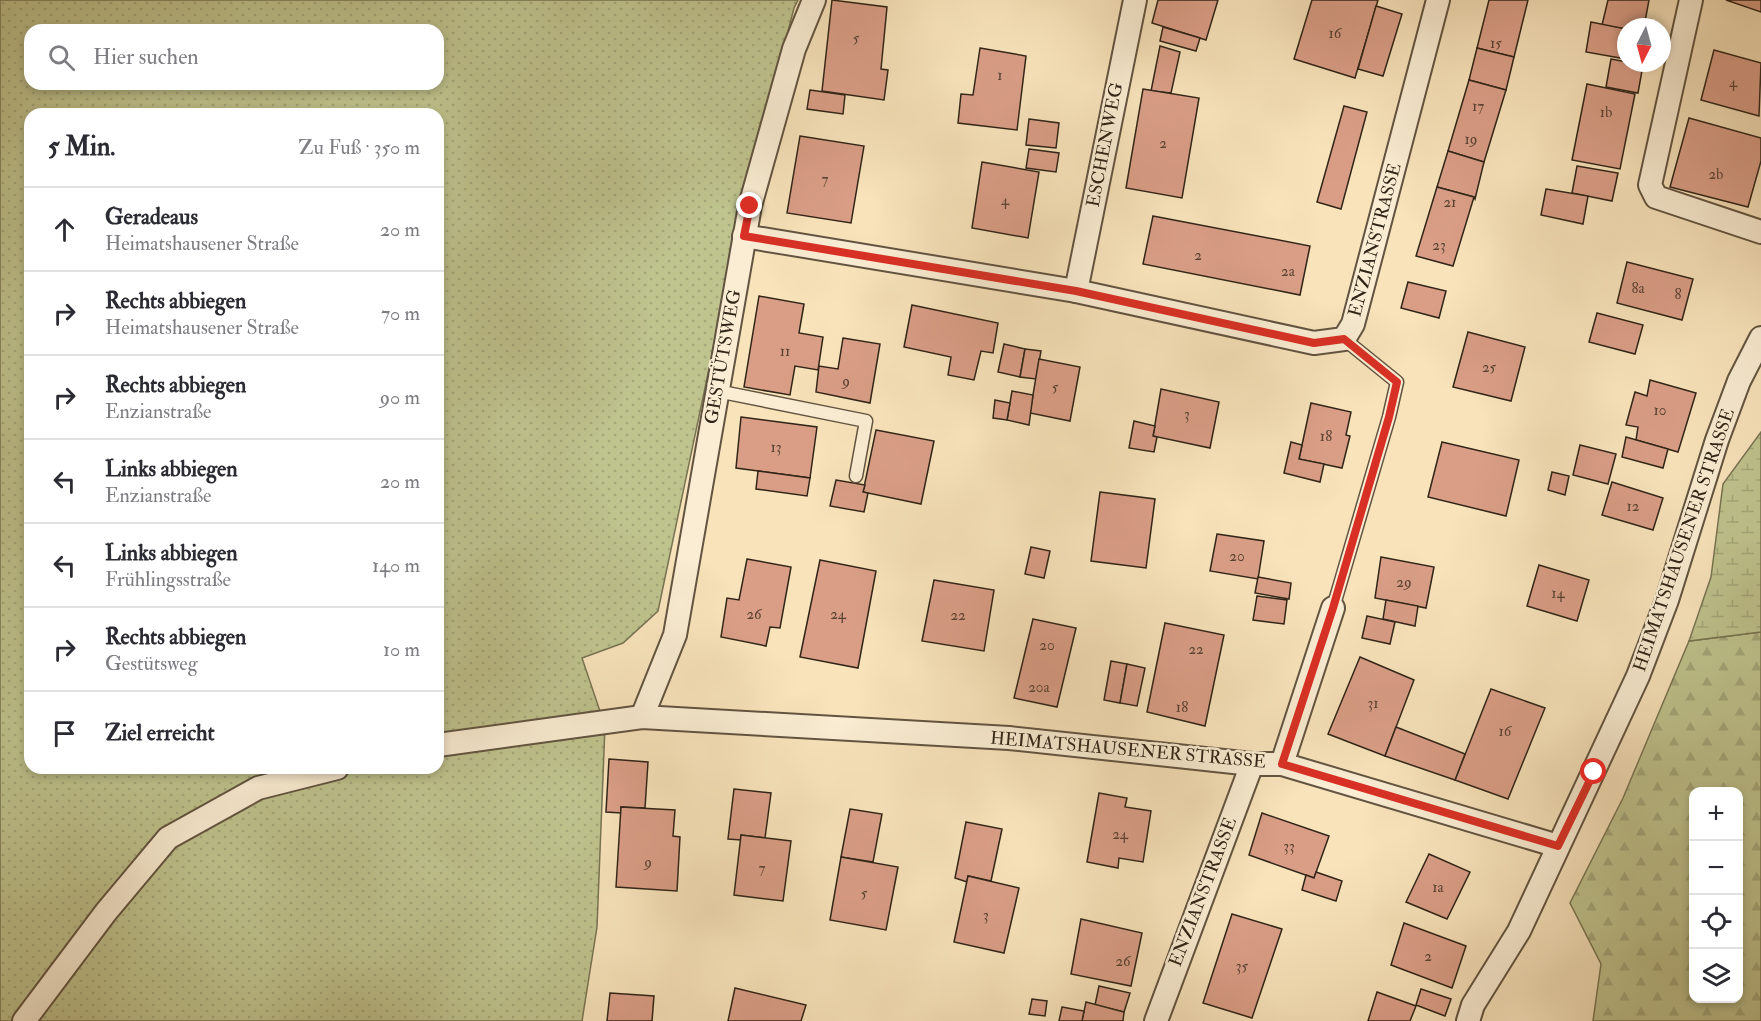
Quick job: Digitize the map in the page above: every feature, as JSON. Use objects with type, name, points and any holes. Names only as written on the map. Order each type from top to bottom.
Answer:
[{"type":"street","name":"GESTÜTSWEG","points":[[642,717],[675,635],[750,206],[794,49],[814,0]]},
{"type":"street","name":"ESCHENWEG","points":[[1076,291],[1135,0]]},
{"type":"street","name":"ENZIANSTRASSE","points":[[1344,339],[1353,324],[1438,0]]},
{"type":"street","points":[[1691,0],[1650,185],[1656,197],[1761,232]]},
{"type":"street","points":[[744,236],[1076,291],[1314,343],[1344,339]]},
{"type":"street","name":"HEIMATSHAUSENER STRASSE","points":[[444,744],[642,717],[1009,738],[1252,764],[1282,764],[1558,846],[1638,676],[1667,600],[1717,440],[1739,381],[1761,338]]},
{"type":"street","name":"ENZIANSTRASSE","points":[[1282,764],[1333,608]]},
{"type":"street","name":"ENZIANSTRASSE","points":[[1156,1021],[1252,764]]},
{"type":"street","points":[[24,1021],[106,912],[168,838],[258,788],[314,774]]},
{"type":"street","points":[[1468,1021],[1473,1005],[1519,931],[1558,846]]},
{"type":"lane","name":"ENZIANSTRASSE","points":[[1333,608],[1389,417],[1397,382],[1344,339]]},
{"type":"lane","points":[[717,391],[866,421],[856,476]]},
{"type":"green space","points":[[0,0],[798,0],[745,198],[658,611],[623,643],[582,658],[605,726],[597,927],[582,1021],[0,1021]]},
{"type":"green space","points":[[1761,432],[1761,632],[1689,641],[1711,577],[1723,484]]},
{"type":"green space","points":[[1761,632],[1761,1021],[1593,1021],[1601,964],[1570,903],[1623,798],[1689,641]]},
{"type":"building","points":[[832,0],[887,7],[881,69],[888,70],[884,100],[822,91]]},
{"type":"building","points":[[1158,0],[1218,0],[1206,40],[1152,23]]},
{"type":"building","points":[[1312,0],[1378,0],[1355,78],[1294,59]]},
{"type":"building","points":[[1489,0],[1528,0],[1514,57],[1477,48]]},
{"type":"building","points":[[1608,0],[1649,0],[1646,18],[1617,18],[1617,28],[1602,25]]},
{"type":"building","points":[[1726,0],[1761,0],[1761,12]]},
{"type":"building","points":[[1376,6],[1402,14],[1383,76],[1358,69]]},
{"type":"building","points":[[1591,22],[1617,27],[1617,57],[1586,52]]},
{"type":"building","points":[[1163,27],[1200,38],[1196,51],[1160,41]]},
{"type":"building","points":[[1160,46],[1180,52],[1171,93],[1151,91]]},
{"type":"building","points":[[980,48],[1026,56],[1017,130],[958,123],[961,94],[973,95]]},
{"type":"building","points":[[1477,48],[1514,57],[1506,90],[1469,80]]},
{"type":"building","points":[[1714,50],[1761,63],[1759,116],[1701,100]]},
{"type":"building","points":[[1611,59],[1617,60],[1617,72],[1642,72],[1638,93],[1606,87]]},
{"type":"building","points":[[1469,80],[1506,90],[1484,162],[1448,151]]},
{"type":"building","points":[[1587,84],[1635,94],[1620,169],[1572,160]]},
{"type":"building","points":[[1143,89],[1199,98],[1182,198],[1126,188]]},
{"type":"building","points":[[810,90],[845,95],[843,114],[807,109]]},
{"type":"building","points":[[1344,106],[1367,112],[1341,209],[1317,202]]},
{"type":"building","points":[[1689,118],[1761,138],[1761,161],[1748,207],[1670,187]]},
{"type":"building","points":[[1029,119],[1059,123],[1056,148],[1026,145]]},
{"type":"building","points":[[800,136],[864,146],[851,223],[787,213]]},
{"type":"building","points":[[1029,149],[1059,153],[1056,172],[1026,168]]},
{"type":"building","points":[[1448,151],[1484,162],[1475,199],[1437,187]]},
{"type":"building","points":[[982,162],[1039,172],[1028,238],[972,228]]},
{"type":"building","points":[[1577,166],[1618,173],[1612,201],[1572,193]]},
{"type":"building","points":[[1437,187],[1474,197],[1453,266],[1416,256]]},
{"type":"building","points":[[1546,189],[1588,196],[1583,224],[1541,215]]},
{"type":"building","points":[[1153,216],[1310,246],[1300,295],[1143,264]]},
{"type":"building","points":[[1627,262],[1693,279],[1682,320],[1617,303]]},
{"type":"building","points":[[1408,282],[1446,291],[1439,318],[1401,308]]},
{"type":"building","points":[[759,296],[804,304],[799,333],[823,337],[818,370],[795,366],[790,395],[744,387]]},
{"type":"building","points":[[912,305],[998,323],[993,353],[981,351],[974,380],[948,375],[951,357],[904,347]]},
{"type":"building","points":[[1597,313],[1643,325],[1635,354],[1589,342]]},
{"type":"building","points":[[1468,332],[1525,347],[1511,401],[1453,387]]},
{"type":"building","points":[[843,338],[880,344],[870,403],[816,392],[819,366],[838,369]]},
{"type":"building","points":[[1004,344],[1025,349],[1020,377],[998,372]]},
{"type":"building","points":[[1025,349],[1041,351],[1036,379],[1020,377]]},
{"type":"building","points":[[1039,359],[1080,367],[1070,421],[1030,413]]},
{"type":"building","points":[[1650,380],[1696,393],[1678,452],[1636,440],[1638,427],[1626,425],[1635,392],[1647,396]]},
{"type":"building","points":[[1161,389],[1219,402],[1210,448],[1153,436]]},
{"type":"building","points":[[1012,391],[1033,395],[1029,425],[1007,420]]},
{"type":"building","points":[[995,400],[1010,403],[1007,420],[993,418]]},
{"type":"building","points":[[1311,403],[1351,412],[1346,435],[1350,436],[1342,468],[1299,459]]},
{"type":"building","points":[[741,417],[817,427],[810,478],[736,468]]},
{"type":"building","points":[[1134,421],[1155,426],[1153,436],[1157,437],[1154,452],[1129,448]]},
{"type":"building","points":[[876,430],[934,441],[921,504],[863,492]]},
{"type":"building","points":[[1626,437],[1668,449],[1663,468],[1622,457]]},
{"type":"building","points":[[1291,442],[1302,445],[1299,459],[1324,464],[1320,482],[1284,473]]},
{"type":"building","points":[[1442,442],[1519,460],[1506,516],[1428,497]]},
{"type":"building","points":[[1580,445],[1616,454],[1608,484],[1573,475]]},
{"type":"building","points":[[758,471],[810,478],[807,496],[756,489]]},
{"type":"building","points":[[1552,472],[1569,476],[1565,495],[1548,490]]},
{"type":"building","points":[[836,480],[865,485],[863,492],[868,493],[864,512],[830,506]]},
{"type":"building","points":[[1612,482],[1663,498],[1653,530],[1602,515]]},
{"type":"building","points":[[1100,492],[1155,499],[1146,568],[1091,561]]},
{"type":"building","points":[[1217,534],[1264,541],[1258,579],[1210,571]]},
{"type":"building","points":[[1031,547],[1050,551],[1044,578],[1025,574]]},
{"type":"building","points":[[1381,557],[1434,567],[1426,608],[1375,598]]},
{"type":"building","points":[[747,559],[791,567],[780,628],[770,627],[766,646],[721,637],[727,598],[739,600]]},
{"type":"building","points":[[820,560],[876,571],[858,668],[800,657]]},
{"type":"building","points":[[1539,565],[1589,580],[1577,621],[1527,606]]},
{"type":"building","points":[[1258,577],[1291,583],[1289,599],[1255,593]]},
{"type":"building","points":[[934,580],[994,590],[984,651],[922,641]]},
{"type":"building","points":[[1257,596],[1287,600],[1284,624],[1253,620]]},
{"type":"building","points":[[1386,600],[1418,606],[1415,626],[1383,619]]},
{"type":"building","points":[[1367,616],[1395,622],[1390,644],[1362,638]]},
{"type":"building","points":[[1033,619],[1076,628],[1057,707],[1014,698]]},
{"type":"building","points":[[1165,623],[1224,635],[1205,726],[1147,712]]},
{"type":"building","points":[[1360,657],[1414,680],[1385,756],[1328,734]]},
{"type":"building","points":[[1111,661],[1127,664],[1120,703],[1104,700]]},
{"type":"building","points":[[1127,664],[1145,668],[1137,706],[1120,703]]},
{"type":"building","points":[[1491,689],[1545,708],[1508,799],[1455,780]]},
{"type":"building","points":[[1396,727],[1465,754],[1455,780],[1385,756]]},
{"type":"building","points":[[609,759],[648,762],[645,808],[621,807],[621,813],[606,812]]},
{"type":"building","points":[[734,789],[771,793],[765,838],[741,835],[741,840],[728,839]]},
{"type":"building","points":[[1099,793],[1127,798],[1125,807],[1151,811],[1143,862],[1119,858],[1118,868],[1087,862]]},
{"type":"building","points":[[621,807],[675,810],[673,836],[680,837],[677,891],[616,887]]},
{"type":"building","points":[[850,809],[882,814],[873,862],[841,857]]},
{"type":"building","points":[[1262,813],[1329,836],[1314,878],[1249,855]]},
{"type":"building","points":[[966,822],[1002,829],[991,881],[968,876],[967,882],[955,878]]},
{"type":"building","points":[[741,835],[791,841],[783,901],[734,895]]},
{"type":"building","points":[[1429,854],[1470,872],[1447,919],[1406,902]]},
{"type":"building","points":[[841,857],[898,867],[886,930],[830,920]]},
{"type":"building","points":[[1316,872],[1342,881],[1336,901],[1302,890],[1306,875],[1314,878]]},
{"type":"building","points":[[968,876],[1019,888],[1004,953],[954,942]]},
{"type":"building","points":[[1232,914],[1282,929],[1252,1018],[1203,1003]]},
{"type":"building","points":[[1081,919],[1142,933],[1131,986],[1071,974]]},
{"type":"building","points":[[1404,923],[1466,946],[1452,988],[1391,965]]},
{"type":"building","points":[[1099,986],[1130,993],[1124,1012],[1095,1005]]},
{"type":"building","points":[[735,988],[806,1005],[801,1021],[728,1021]]},
{"type":"building","points":[[1421,989],[1451,999],[1445,1016],[1416,1005]]},
{"type":"building","points":[[1377,992],[1416,1006],[1410,1021],[1368,1021]]},
{"type":"building","points":[[610,993],[654,996],[652,1021],[607,1021]]},
{"type":"building","points":[[1032,999],[1047,1001],[1045,1016],[1029,1014]]},
{"type":"building","points":[[1086,1002],[1124,1012],[1123,1021],[1082,1021]]},
{"type":"building","points":[[1062,1007],[1084,1011],[1082,1021],[1059,1021]]},
{"type":"route","points":[[750,206],[744,236],[1076,291],[1314,343],[1344,339],[1397,382],[1389,417],[1333,608],[1282,764],[1558,846],[1594,772]]}]
